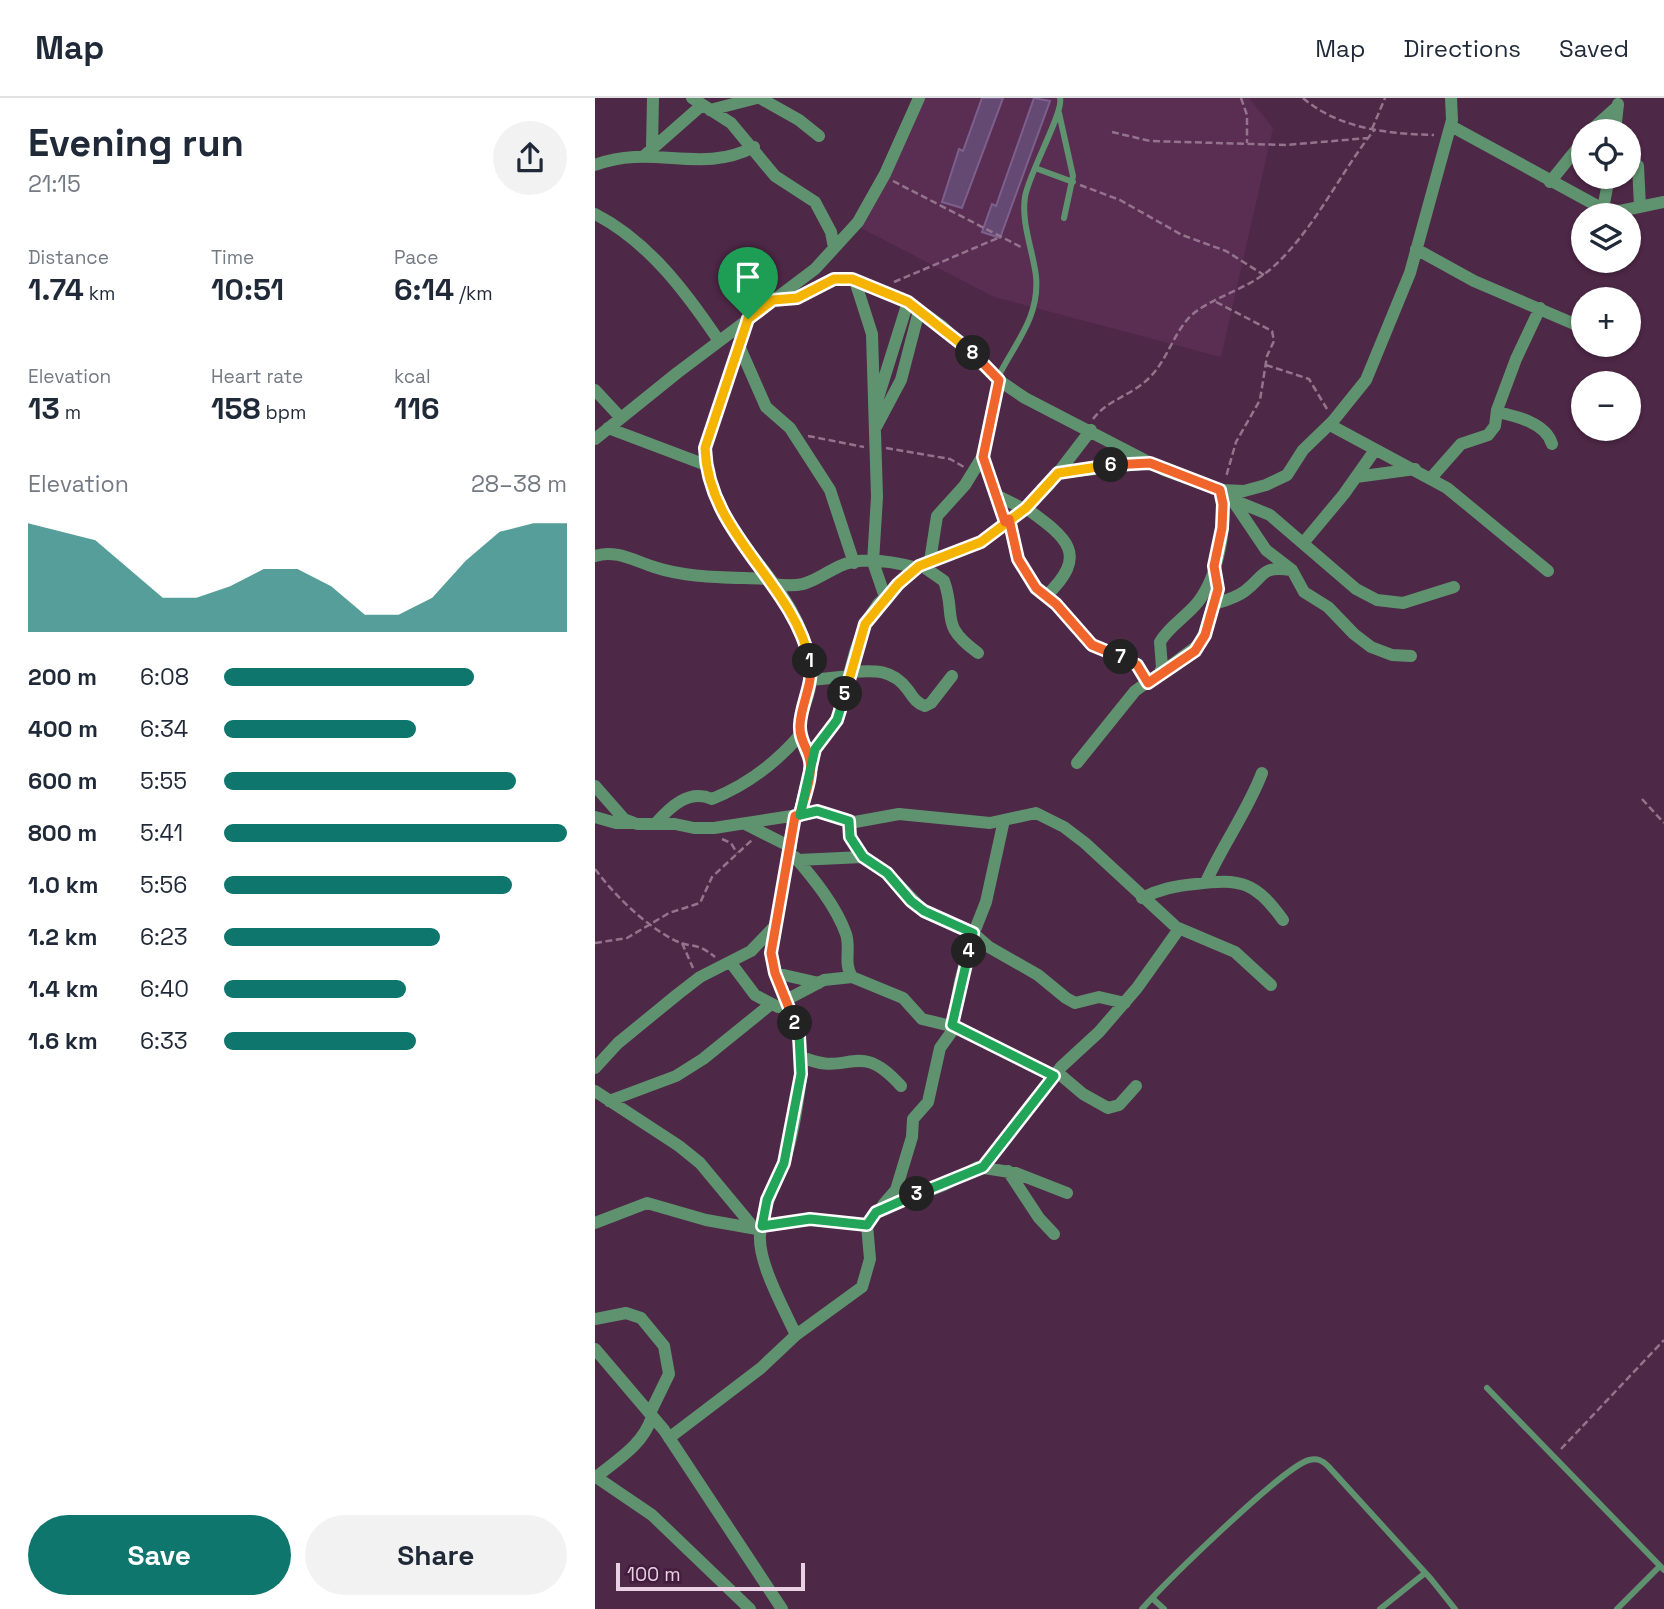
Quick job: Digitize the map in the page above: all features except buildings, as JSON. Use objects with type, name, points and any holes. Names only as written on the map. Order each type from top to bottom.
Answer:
[{"type":"street","points":[[648,152],[653,98]]},
{"type":"street","points":[[648,152],[701,104],[751,98],[799,120],[820,136]]},
{"type":"street","points":[[595,439],[815,269],[858,222],[884,176],[919,98]]},
{"type":"street","points":[[1224,494],[1278,481],[1366,380],[1399,304],[1416,249],[1449,130],[1451,98]]},
{"type":"street","points":[[1602,119],[1618,102]]},
{"type":"street","points":[[701,104],[731,123],[754,147],[775,176],[815,202],[831,232],[834,248]]},
{"type":"street","points":[[1449,130],[1591,203]]},
{"type":"street","points":[[595,165],[648,152],[723,160],[754,147]]},
{"type":"street","points":[[1550,182],[1571,156]]},
{"type":"street","points":[[1641,206],[1664,202]]},
{"type":"street","points":[[595,214],[638,241],[699,311],[719,341]]},
{"type":"street","points":[[1416,249],[1474,281],[1571,322]]},
{"type":"street","points":[[773,300],[797,298],[834,279],[856,281],[879,289],[908,302],[957,339],[998,380],[1025,398],[1150,463],[1271,515],[1356,589],[1377,600],[1403,603],[1454,587]]},
{"type":"street","points":[[856,281],[872,334],[877,497],[873,562],[885,597]]},
{"type":"street","points":[[876,404],[908,302]]},
{"type":"street","points":[[1431,478],[1461,444],[1488,435],[1495,426],[1497,412],[1516,359],[1540,308]]},
{"type":"street","points":[[874,430],[901,380],[919,311]]},
{"type":"street","points":[[748,319],[705,448],[706,465],[726,522],[771,581],[803,636],[812,672],[801,709],[800,735],[810,762]]},
{"type":"street","points":[[740,348],[766,407],[794,434],[830,491],[854,563]]},
{"type":"street","points":[[923,565],[937,516],[971,474],[983,454],[998,380]]},
{"type":"street","points":[[595,390],[621,418]]},
{"type":"street","points":[[1497,412],[1536,426],[1551,439],[1552,444]]},
{"type":"street","points":[[1331,423],[1375,450],[1431,478],[1548,571]]},
{"type":"street","points":[[608,428],[706,465]]},
{"type":"street","points":[[796,1335],[765,1259],[759,1228],[767,1200],[784,1163],[801,1074],[799,1035],[775,973],[771,953],[774,927],[793,853],[797,815],[810,762],[815,749],[837,720],[865,624],[885,597],[923,565],[981,542],[1025,509],[1058,473],[1089,429]]},
{"type":"street","points":[[1304,542],[1375,450]]},
{"type":"street","points":[[983,454],[1025,574],[1092,645],[1137,665],[1153,679]]},
{"type":"street","points":[[1058,473],[1150,463]]},
{"type":"street","points":[[1356,477],[1415,468]]},
{"type":"street","points":[[1153,679],[1162,667],[1160,642],[1205,593],[1222,528],[1224,494]]},
{"type":"street","points":[[1224,494],[1265,550],[1292,570],[1304,592],[1328,607],[1354,635],[1371,647],[1392,654],[1411,656]]},
{"type":"street","points":[[996,495],[1025,509],[1068,545],[1072,556],[1067,572],[1046,596]]},
{"type":"street","points":[[595,556],[619,555],[656,568],[696,576],[771,581],[801,586],[815,582],[841,566],[854,563],[923,565],[944,581],[948,617],[953,628],[978,653]]},
{"type":"street","points":[[1077,762],[1124,704],[1201,643],[1218,589],[1214,566]]},
{"type":"street","points":[[1214,604],[1246,590],[1258,575],[1269,569],[1292,570]]},
{"type":"street","points":[[811,680],[873,670],[891,673],[904,684],[918,703],[925,706],[931,703],[952,676]]},
{"type":"street","points":[[656,823],[689,796],[704,795],[712,799],[747,782],[781,756],[800,735]]},
{"type":"street","points":[[1206,882],[1217,857],[1250,804],[1262,773]]},
{"type":"street","points":[[595,786],[624,820],[635,823]]},
{"type":"street","points":[[595,817],[616,823],[714,828],[817,811],[849,821],[899,814],[969,823],[1004,820],[1014,815],[1036,813],[1064,827],[1115,869],[1142,898],[1179,929],[1235,952],[1271,985]]},
{"type":"street","points":[[669,1438],[761,1368],[796,1335],[862,1287],[870,1259],[867,1225],[896,1190],[913,1119],[931,1094],[940,1048],[954,1026],[973,933],[986,902],[1004,820]]},
{"type":"street","points":[[849,821],[850,837],[863,857],[887,873],[924,911],[973,933],[989,947],[1038,975],[1075,1003],[1099,997],[1125,1003]]},
{"type":"street","points":[[743,824],[760,830],[793,853],[839,919],[848,937],[847,961],[852,976]]},
{"type":"street","points":[[793,853],[863,857]]},
{"type":"street","points":[[1142,898],[1176,885],[1231,881],[1252,887],[1267,898],[1283,920]]},
{"type":"street","points":[[595,1068],[618,1043],[700,977],[751,951],[774,927]]},
{"type":"street","points":[[878,1211],[983,1167],[1055,1074],[1125,1003],[1179,929]]},
{"type":"street","points":[[729,964],[755,995],[792,1015]]},
{"type":"street","points":[[775,973],[820,983]]},
{"type":"street","points":[[786,1000],[820,983],[852,976],[903,998],[922,1019],[954,1026],[1055,1074],[1108,1108],[1119,1105],[1136,1086]]},
{"type":"street","points":[[609,1101],[685,1070],[771,1004]]},
{"type":"street","points":[[800,1056],[826,1065],[864,1059],[872,1061],[901,1086]]},
{"type":"street","points":[[595,1091],[679,1146],[700,1163],[759,1228]]},
{"type":"street","points":[[983,1167],[1008,1171],[1067,1193]]},
{"type":"street","points":[[902,1171],[912,1196]]},
{"type":"street","points":[[1008,1171],[1039,1218],[1054,1234]]},
{"type":"street","points":[[595,1223],[647,1202],[706,1220],[759,1228],[810,1219],[867,1225]]},
{"type":"street","points":[[595,1319],[626,1314],[641,1318],[664,1346],[669,1374],[647,1430],[636,1446],[595,1478],[652,1515],[750,1609]]},
{"type":"street","points":[[595,1349],[669,1438],[782,1609]]},
{"type":"lane","points":[[1060,98],[1059,113],[1065,129],[1073,182],[1064,218]]},
{"type":"lane","points":[[998,380],[1024,335],[1032,315],[1036,277],[1025,197],[1051,125],[1059,113]]},
{"type":"lane","points":[[1035,168],[1073,182]]},
{"type":"lane","points":[[1487,1388],[1662,1568],[1617,1609]]},
{"type":"lane","points":[[1142,1609],[1280,1480],[1306,1460],[1316,1459],[1328,1466],[1455,1609]]},
{"type":"lane","points":[[1380,1609],[1425,1573]]},
{"type":"lane","points":[[1152,1598],[1164,1609]]},
{"type":"path","points":[[1241,98],[1247,116],[1247,143]]},
{"type":"path","points":[[1303,98],[1337,119],[1373,129],[1399,134],[1449,130]]},
{"type":"path","points":[[1089,429],[1106,405],[1130,395],[1143,384],[1169,354],[1187,320],[1199,309],[1264,275],[1310,225],[1346,166],[1368,138],[1385,98]]},
{"type":"path","points":[[1112,132],[1150,141],[1328,144],[1368,138]]},
{"type":"path","points":[[884,176],[999,238],[1031,251]]},
{"type":"path","points":[[1073,182],[1120,200],[1182,235],[1226,251],[1264,275]]},
{"type":"path","points":[[879,289],[999,238]]},
{"type":"path","points":[[1216,302],[1272,331],[1274,341],[1266,365],[1261,400],[1231,454],[1224,494]]},
{"type":"path","points":[[1266,365],[1310,379],[1331,423]]},
{"type":"path","points":[[794,434],[950,459],[971,474]]},
{"type":"path","points":[[1642,799],[1664,823]]},
{"type":"path","points":[[595,943],[627,938],[669,913],[700,903],[712,877],[731,858],[745,849],[760,830]]},
{"type":"path","points":[[595,869],[635,914],[681,943],[702,946],[729,964]]},
{"type":"path","points":[[681,943],[700,977]]},
{"type":"path","points":[[1553,1457],[1664,1340]]},
{"type":"shaded area","points":[[919,98],[1249,98],[1273,128],[1221,357],[994,297],[861,228]]},
{"type":"route","points":[[748,319],[705,448],[706,465],[722,514],[731,530],[771,580],[803,636],[812,672],[810,687],[801,709],[799,730],[810,762],[809,776],[800,815],[795,816],[771,953],[775,973],[799,1035],[801,1074],[784,1163],[767,1200],[762,1226],[810,1219],[867,1225],[869,1218],[876,1212],[896,1201],[944,1185],[983,1167],[1054,1076],[1029,1066],[995,1044],[952,1025],[973,933],[924,911],[911,901],[887,873],[876,863],[863,857],[850,837],[849,821],[817,811],[800,815],[810,762],[815,749],[837,720],[865,624],[878,604],[919,566],[981,542],[993,530],[1009,519],[1026,508],[1058,473],[1150,463],[1220,490],[1223,504],[1222,528],[1214,566],[1218,589],[1205,635],[1195,651],[1148,683],[1137,665],[1124,658],[1104,653],[1092,645],[1025,574],[1018,559],[1014,531],[1009,519],[1005,522],[996,495],[985,466],[983,454],[999,380],[982,361],[943,327],[908,302],[852,279],[834,279],[797,298],[773,300],[748,319]]}]
